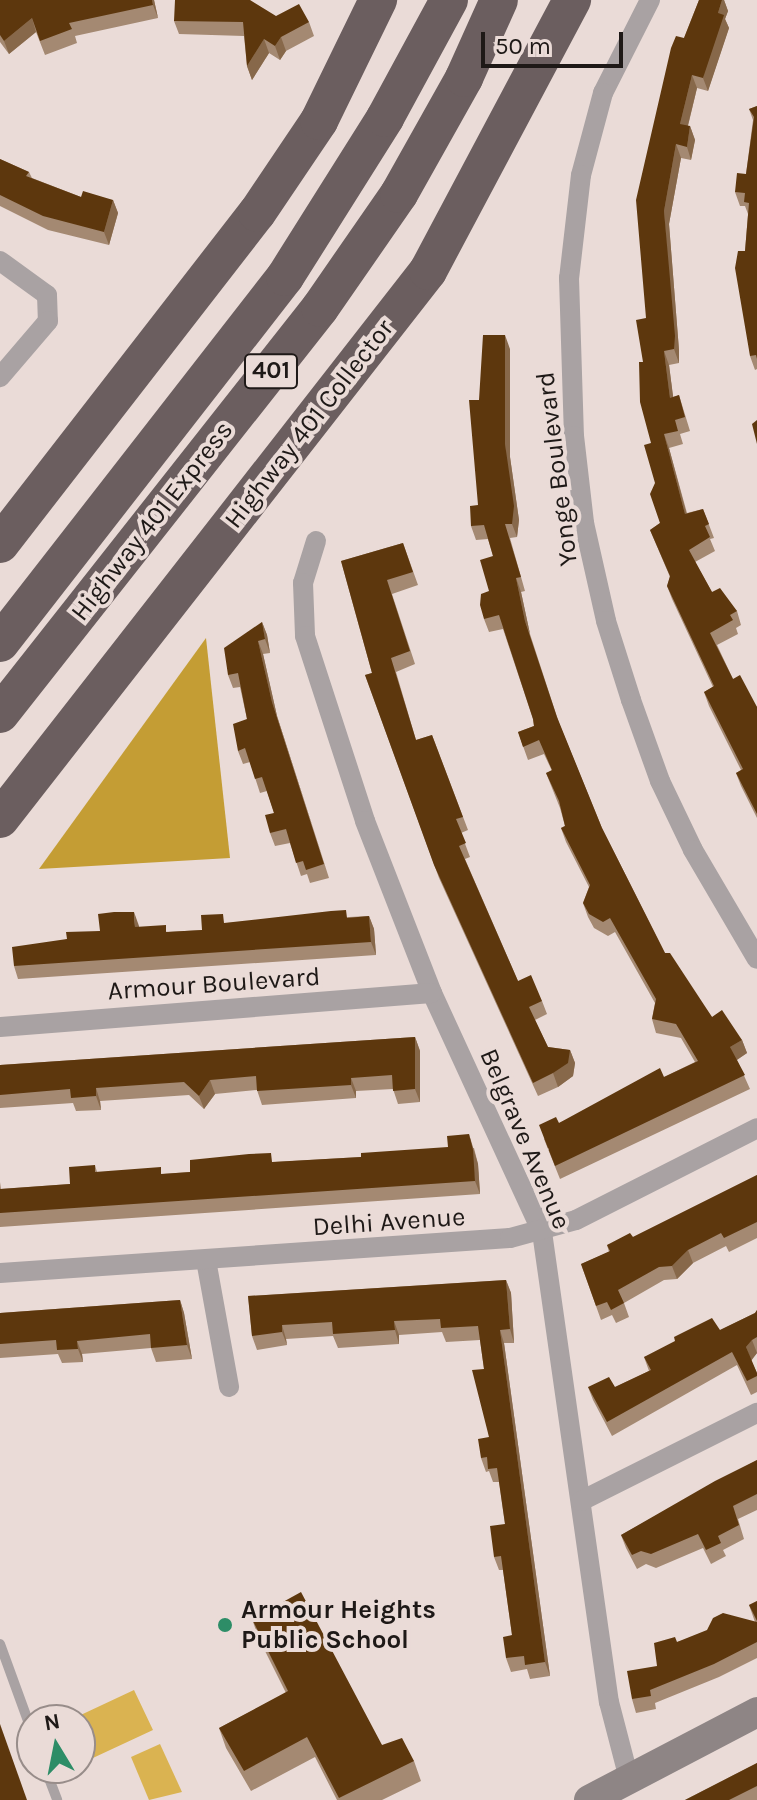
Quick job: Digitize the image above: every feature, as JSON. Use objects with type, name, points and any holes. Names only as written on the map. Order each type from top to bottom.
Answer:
[{"type":"highway","points":[[0,544],[257,213],[319,121],[378,0]]},
{"type":"highway","name":"Highway 401 Express","points":[[0,643],[285,277],[385,118],[449,0]]},
{"type":"highway","name":"Highway 401 Express","points":[[0,714],[320,308],[399,194],[464,78],[499,0]]},
{"type":"highway","name":"Highway 401 Collector","points":[[0,819],[428,271],[572,0]]},
{"type":"main road","points":[[589,1800],[757,1712]]},
{"type":"street","name":"Yonge Boulevard","points":[[650,0],[603,93],[581,175],[569,278],[576,450],[606,621],[660,781],[757,959]]},
{"type":"street","points":[[0,261],[47,295],[48,321],[0,377]]},
{"type":"street","name":"Belgrave Avenue","points":[[316,541],[303,583],[305,636],[365,821],[432,993],[542,1232],[609,1702],[629,1779]]},
{"type":"street","name":"Armour Boulevard","points":[[0,1027],[432,993]]},
{"type":"street","name":"Delhi Avenue","points":[[0,1273],[490,1241],[542,1232],[576,1220],[757,1128]]},
{"type":"street","points":[[206,1260],[229,1387]]},
{"type":"street","points":[[581,1501],[757,1413]]},
{"type":"lane","points":[[0,1644],[22,1704]]},
{"type":"shaded area","points":[[206,638],[230,858],[39,869]]},
{"type":"shaded area","points":[[134,1690],[153,1730],[96,1757],[96,1708]]},
{"type":"shaded area","points":[[160,1744],[182,1792],[149,1800],[131,1757]]},
{"type":"building","points":[[0,0],[152,0],[153,5],[69,23],[72,29],[40,41],[32,18],[4,41],[0,35]]},
{"type":"building","points":[[175,0],[250,0],[276,16],[299,4],[309,22],[281,37],[275,46],[264,39],[247,66],[243,22],[174,21]]},
{"type":"building","points":[[699,0],[722,0],[718,13],[724,15],[703,78],[692,75],[680,124],[690,126],[687,147],[676,144],[664,211],[675,336],[674,349],[664,351],[670,398],[679,395],[685,417],[675,420],[678,431],[664,434],[685,514],[703,509],[709,524],[705,526],[710,537],[689,550],[712,592],[720,588],[737,611],[730,615],[733,620],[710,633],[733,679],[740,675],[757,707],[757,814],[736,773],[743,769],[704,692],[714,686],[667,586],[670,576],[650,530],[660,523],[650,494],[655,483],[644,445],[651,443],[640,402],[639,362],[643,362],[636,320],[646,318],[636,200],[671,48],[676,36],[684,38]]},
{"type":"building","points":[[757,106],[757,359],[756,355],[750,356],[735,268],[738,251],[745,251],[749,203],[744,202],[745,193],[735,192],[737,173],[746,174],[754,117],[749,109]]},
{"type":"building","points":[[0,159],[29,172],[26,176],[81,197],[83,191],[113,200],[104,232],[43,216],[0,195]]},
{"type":"building","points":[[483,335],[505,335],[505,444],[514,506],[512,524],[505,524],[521,577],[516,578],[525,621],[557,717],[602,828],[665,953],[670,953],[712,1017],[722,1010],[742,1040],[730,1047],[745,1075],[555,1166],[539,1125],[556,1117],[559,1123],[660,1068],[664,1077],[698,1061],[676,1024],[652,1019],[656,999],[610,918],[603,922],[589,914],[583,903],[590,885],[561,828],[565,826],[559,801],[546,773],[552,770],[539,740],[523,747],[518,732],[534,726],[533,719],[499,615],[484,619],[481,594],[489,591],[480,560],[493,556],[484,525],[471,526],[470,506],[478,505],[469,400],[479,400]]},
{"type":"building","points":[[757,420],[757,444],[752,424]]},
{"type":"building","points":[[403,543],[413,572],[387,580],[410,651],[391,658],[416,740],[432,735],[463,817],[456,819],[466,843],[459,846],[518,981],[531,975],[542,1001],[529,1007],[548,1047],[570,1050],[568,1063],[533,1083],[434,865],[365,675],[372,673],[341,561]]},
{"type":"building","points":[[262,622],[265,639],[258,641],[272,702],[324,864],[306,870],[303,861],[296,863],[286,829],[270,833],[265,815],[274,813],[262,777],[255,779],[245,748],[238,751],[233,724],[247,719],[238,673],[228,675],[224,648]]},
{"type":"building","points":[[346,910],[347,918],[369,916],[371,942],[14,966],[12,947],[67,939],[66,932],[100,931],[98,914],[134,912],[135,927],[166,925],[166,932],[202,930],[201,915],[223,914],[224,923]]},
{"type":"building","points":[[415,1037],[415,1089],[393,1091],[392,1075],[351,1078],[351,1085],[257,1091],[256,1076],[210,1080],[199,1096],[184,1082],[96,1088],[96,1096],[71,1098],[70,1089],[0,1095],[0,1065]]},
{"type":"building","points":[[469,1134],[475,1181],[0,1213],[0,1189],[70,1184],[69,1167],[95,1165],[95,1172],[161,1167],[161,1174],[190,1172],[190,1160],[271,1153],[272,1162],[361,1157],[361,1153],[448,1147],[447,1136]]},
{"type":"building","points":[[757,1175],[757,1222],[724,1238],[721,1233],[688,1250],[672,1266],[659,1267],[618,1290],[624,1303],[611,1310],[607,1302],[596,1306],[581,1264],[610,1251],[607,1245],[630,1233],[633,1237]]},
{"type":"building","points":[[506,1280],[510,1329],[500,1330],[545,1662],[525,1665],[524,1656],[506,1658],[503,1637],[512,1635],[501,1556],[494,1557],[490,1526],[505,1524],[497,1468],[488,1469],[487,1457],[481,1458],[478,1439],[489,1437],[472,1370],[484,1369],[478,1326],[441,1328],[440,1319],[394,1321],[395,1330],[333,1334],[332,1322],[282,1325],[282,1332],[252,1336],[248,1296]]},
{"type":"building","points":[[180,1300],[187,1345],[151,1348],[150,1334],[77,1341],[78,1349],[57,1350],[56,1340],[0,1344],[0,1313]]},
{"type":"building","points":[[757,1310],[757,1337],[746,1347],[757,1376],[747,1381],[732,1352],[607,1422],[588,1387],[609,1377],[615,1387],[651,1370],[644,1357],[675,1341],[674,1337],[712,1318],[720,1330]]},
{"type":"building","points":[[757,1460],[757,1494],[733,1506],[739,1525],[718,1536],[721,1543],[706,1550],[698,1534],[651,1554],[641,1551],[632,1555],[621,1535]]},
{"type":"building","points":[[301,1592],[382,1745],[402,1738],[414,1761],[339,1798],[307,1737],[244,1771],[219,1728],[288,1691],[252,1619]]},
{"type":"building","points":[[757,1601],[757,1621],[749,1605]]},
{"type":"building","points":[[723,1613],[757,1622],[757,1642],[714,1664],[650,1690],[651,1696],[632,1699],[627,1671],[657,1666],[654,1643],[675,1637],[677,1642],[707,1630],[713,1618]]},
{"type":"building","points":[[0,1724],[16,1769],[16,1784],[21,1784],[27,1800],[0,1800]]},
{"type":"building","points":[[757,1763],[757,1786],[729,1800],[685,1800]]},
{"type":"place","name":"Armour Heights Public School","points":[[225,1625]]}]
